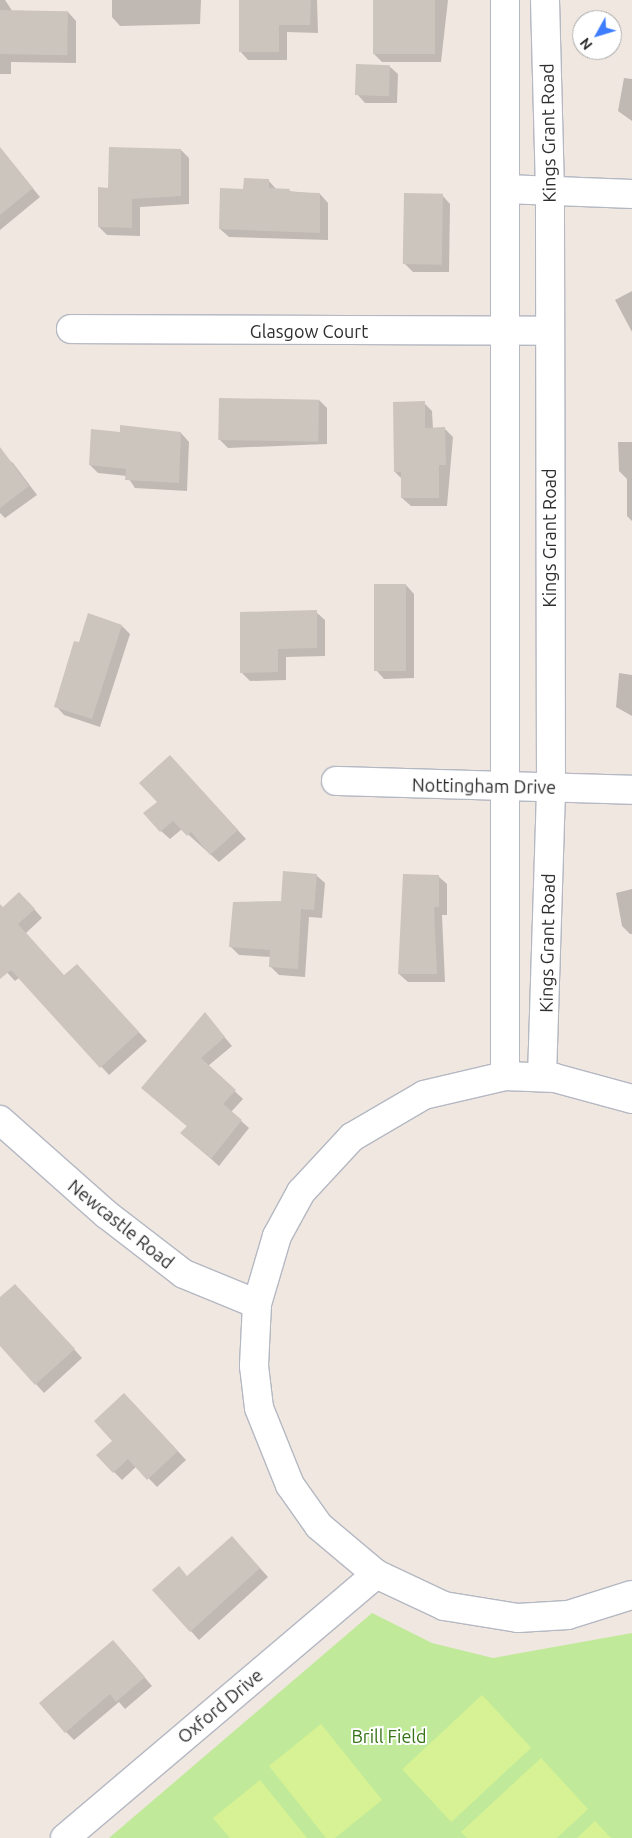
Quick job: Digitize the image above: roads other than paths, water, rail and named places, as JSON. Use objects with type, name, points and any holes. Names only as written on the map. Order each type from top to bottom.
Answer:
[{"type":"street","points":[[505,0],[505,1076]]},
{"type":"street","name":"Kings Grant Road","points":[[542,1077],[551,789],[548,331],[550,191],[545,0]]},
{"type":"street","points":[[506,189],[632,194]]},
{"type":"street","name":"Glasgow Court","points":[[71,329],[548,331]]},
{"type":"street","name":"Nottingham Drive","points":[[336,781],[506,789],[632,790]]},
{"type":"street","points":[[632,1098],[596,1086],[542,1077],[505,1076],[424,1095],[352,1138],[301,1192],[277,1236],[257,1304],[254,1366],[260,1408],[272,1447],[290,1485],[320,1526],[376,1574],[444,1606],[518,1618],[568,1615],[632,1595]]},
{"type":"street","name":"Newcastle Road","points":[[0,1120],[106,1214],[184,1274],[257,1304]]},
{"type":"street","name":"Oxford Drive","points":[[64,1838],[376,1574]]},
{"type":"park label","name":"Brill Field","points":[[389,1736]]}]
